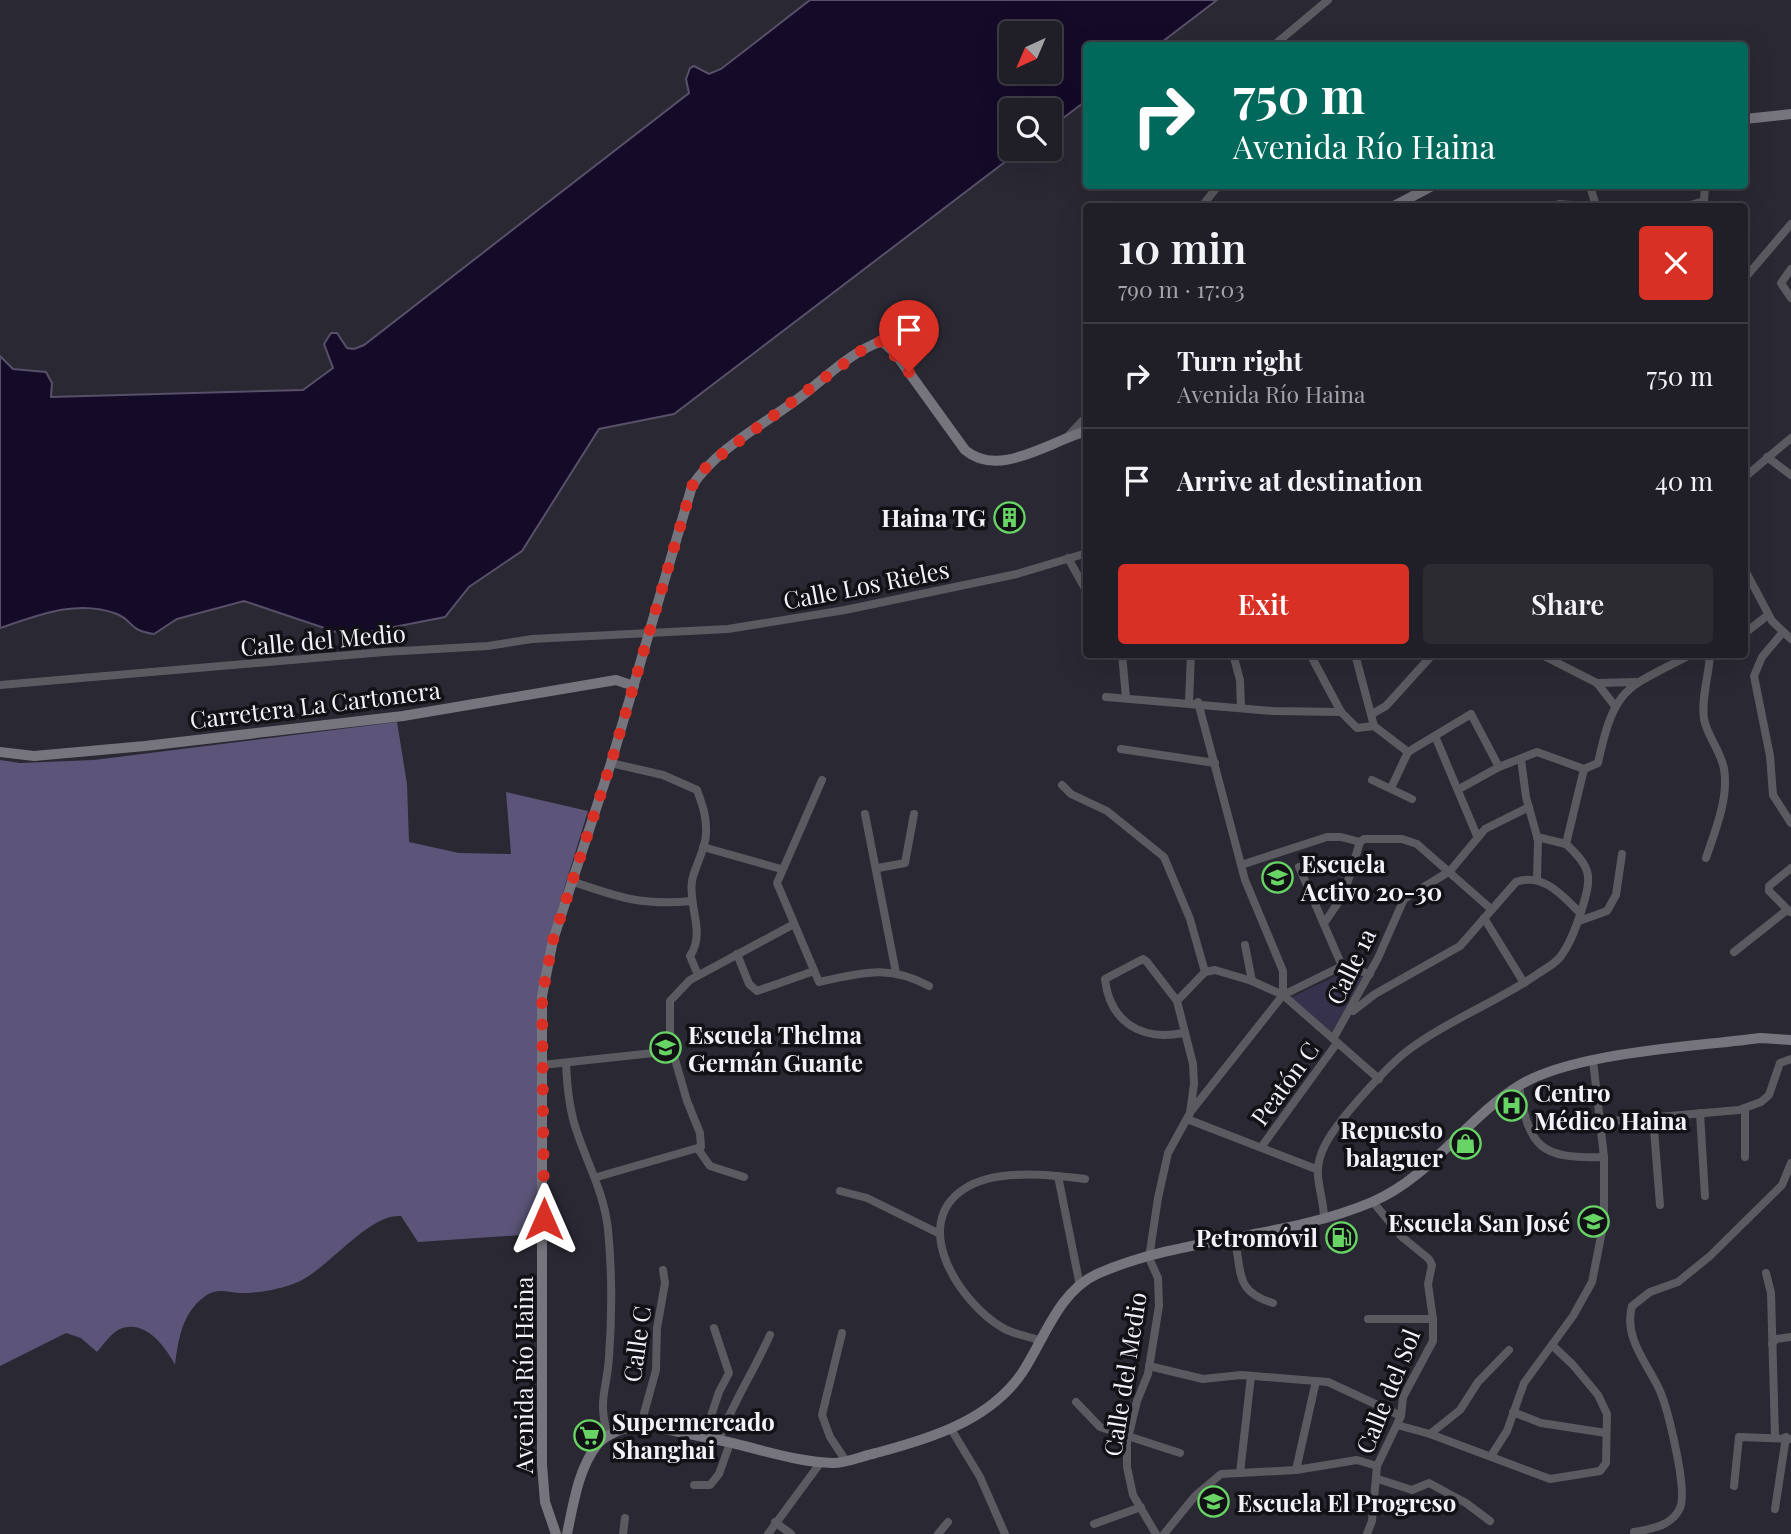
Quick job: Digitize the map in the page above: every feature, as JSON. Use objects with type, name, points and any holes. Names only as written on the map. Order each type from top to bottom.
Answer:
[{"type":"street","points":[[1278,42],[1328,0]]},
{"type":"street","points":[[1748,119],[1791,114]]},
{"type":"street","points":[[1204,203],[1216,189]]},
{"type":"street","points":[[1400,203],[1426,189]]},
{"type":"street","points":[[1698,203],[1704,201],[1705,189]]},
{"type":"street","points":[[1748,274],[1791,224]]},
{"type":"street","points":[[1791,269],[1781,283],[1791,298]]},
{"type":"street","name":"Avenida Río Haina","points":[[555,1534],[545,1502],[542,1465],[542,996],[553,940],[611,763],[692,486],[703,470],[869,345],[882,341],[895,353],[965,450],[976,459],[993,463],[1007,460],[1083,432]]},
{"type":"street","points":[[1068,436],[1083,420]]},
{"type":"street","points":[[1748,474],[1791,438]]},
{"type":"street","points":[[1767,457],[1791,475]]},
{"type":"street","name":"Calle Los Rieles","points":[[650,634],[727,629],[845,610],[1017,574],[1083,555]]},
{"type":"street","points":[[1068,558],[1083,585]]},
{"type":"street","points":[[1748,576],[1768,615],[1791,639]]},
{"type":"street","points":[[1748,631],[1768,615]]},
{"type":"street","points":[[1783,632],[1762,657],[1754,676],[1770,756],[1772,789],[1791,822]]},
{"type":"street","name":"Calle del Medio","points":[[0,685],[384,652],[488,646],[532,639],[650,634]]},
{"type":"street","points":[[1122,658],[1126,698]]},
{"type":"street","points":[[1191,658],[1193,702],[1215,763],[1241,865],[1283,971],[1283,995]]},
{"type":"street","points":[[1234,658],[1240,681],[1241,707]]},
{"type":"street","points":[[1312,658],[1341,712],[1357,728],[1374,726]]},
{"type":"street","points":[[1356,658],[1374,726],[1408,752]]},
{"type":"street","points":[[1372,714],[1386,706],[1429,658]]},
{"type":"street","points":[[1548,658],[1597,683],[1615,706]]},
{"type":"street","points":[[1459,789],[1499,767],[1537,752],[1584,769],[1598,763],[1615,706],[1622,694],[1636,682],[1684,658]]},
{"type":"street","points":[[1706,858],[1720,813],[1725,771],[1704,721],[1704,690],[1709,658]]},
{"type":"street","name":"Carretera La Cartonera","points":[[0,752],[34,756],[145,746],[403,716],[616,680],[634,686]]},
{"type":"street","points":[[1597,683],[1636,682]]},
{"type":"street","points":[[1107,697],[1341,712]]},
{"type":"street","points":[[1391,788],[1408,752],[1471,714],[1499,767]]},
{"type":"street","points":[[1435,736],[1477,835]]},
{"type":"street","points":[[1121,749],[1215,763]]},
{"type":"street","points":[[1521,759],[1537,837],[1537,880]]},
{"type":"street","points":[[611,763],[663,775],[697,789],[704,810],[707,834],[692,880],[692,901],[698,930],[696,947],[690,956],[698,975]]},
{"type":"street","points":[[1566,844],[1584,769]]},
{"type":"street","points":[[1373,779],[1412,799]]},
{"type":"street","points":[[822,780],[777,883],[819,982],[877,969],[910,976],[929,986]]},
{"type":"street","points":[[1062,785],[1071,794],[1107,811],[1164,858],[1191,919],[1205,972]]},
{"type":"street","name":"Calle 1a","points":[[1335,1041],[1370,974],[1404,899],[1450,871],[1477,835],[1529,807]]},
{"type":"street","points":[[865,814],[871,853],[878,868],[896,973]]},
{"type":"street","points":[[878,868],[905,863],[914,814]]},
{"type":"street","points":[[1241,865],[1327,837],[1341,836],[1360,842]]},
{"type":"street","points":[[1324,1217],[1324,1198],[1316,1169],[1325,1144],[1378,1079],[1412,1047],[1524,983],[1562,956],[1579,917],[1589,868],[1566,844],[1537,837]]},
{"type":"street","points":[[1325,922],[1344,894],[1360,842],[1364,839],[1402,839],[1417,844],[1491,909]]},
{"type":"street","points":[[703,847],[781,869]]},
{"type":"street","points":[[1579,917],[1606,911],[1616,895],[1622,854]]},
{"type":"street","points":[[1299,867],[1342,966]]},
{"type":"street","points":[[1734,952],[1789,911],[1769,891],[1769,886],[1791,868]]},
{"type":"street","points":[[1348,1015],[1375,994],[1460,946],[1516,882],[1537,880],[1552,887],[1579,917]]},
{"type":"street","points":[[571,881],[635,901],[658,905],[692,901]]},
{"type":"street","points":[[1484,918],[1524,983]]},
{"type":"street","points":[[597,1177],[696,1150],[702,1141],[672,1051],[670,1001],[678,989],[698,975],[794,924]]},
{"type":"street","points":[[1245,945],[1252,981]]},
{"type":"street","points":[[737,954],[749,984],[757,991],[814,971]]},
{"type":"street","points":[[1183,1033],[1161,1037],[1142,1031],[1116,1013],[1105,979],[1143,959],[1177,1001],[1193,1065],[1188,1116]]},
{"type":"street","points":[[1149,1258],[1168,1153],[1188,1116],[1283,995],[1342,966],[1370,974]]},
{"type":"street","points":[[1177,1001],[1205,972],[1215,970],[1252,981],[1283,995],[1378,1079]]},
{"type":"street","points":[[567,1534],[577,1489],[597,1446],[608,1436],[641,1424],[821,1462],[846,1461],[951,1429],[962,1425],[1003,1395],[1022,1373],[1038,1340],[1080,1286],[1095,1275],[1149,1258],[1324,1217],[1373,1202],[1412,1180],[1519,1086],[1564,1066],[1760,1038],[1791,1040]]},
{"type":"street","name":"Peatón C","points":[[1262,1146],[1335,1041]]},
{"type":"street","points":[[542,1065],[672,1051]]},
{"type":"street","points":[[1600,1122],[1745,1108],[1769,1095],[1780,1063],[1791,1059]]},
{"type":"street","points":[[1490,1456],[1507,1431],[1524,1383],[1592,1282],[1604,1221],[1604,1157],[1593,1060]]},
{"type":"street","points":[[566,1063],[568,1094],[576,1128],[597,1177],[608,1227],[609,1359],[601,1392],[602,1415],[608,1436]]},
{"type":"street","points":[[1519,1086],[1525,1122],[1530,1136],[1539,1145],[1578,1157],[1604,1157]]},
{"type":"street","points":[[1745,1108],[1745,1157]]},
{"type":"street","points":[[1700,1112],[1705,1196]]},
{"type":"street","points":[[1188,1116],[1316,1169]]},
{"type":"street","points":[[1653,1117],[1660,1205]]},
{"type":"street","points":[[696,1150],[710,1166],[744,1177]]},
{"type":"street","points":[[1634,1532],[1662,1526],[1671,1518],[1680,1507],[1682,1488],[1661,1394],[1632,1336],[1632,1306],[1650,1292],[1678,1282],[1710,1256],[1782,1185],[1791,1163]]},
{"type":"street","points":[[1038,1340],[1003,1328],[962,1291],[951,1273],[938,1233],[948,1201],[967,1187],[1040,1172],[1085,1179]]},
{"type":"street","points":[[1058,1176],[1080,1286]]},
{"type":"street","points":[[839,1191],[867,1198],[938,1233]]},
{"type":"street","name":"Calle del Sol","points":[[1367,1534],[1372,1521],[1378,1479],[1377,1466],[1401,1416],[1403,1397],[1433,1341],[1428,1284],[1432,1265],[1429,1259],[1402,1237],[1373,1202]]},
{"type":"street","points":[[1234,1238],[1245,1287],[1259,1299],[1273,1303]]},
{"type":"street","name":"Calle del Medio","points":[[1149,1258],[1158,1278],[1159,1306],[1149,1366],[1128,1437],[1127,1467],[1133,1495],[1156,1534]]},
{"type":"street","name":"Calle C","points":[[641,1424],[656,1370],[657,1328],[665,1283],[663,1270]]},
{"type":"street","points":[[1766,1273],[1771,1293],[1775,1436]]},
{"type":"street","points":[[1368,1319],[1433,1320]]},
{"type":"street","points":[[704,1437],[719,1392],[729,1373],[714,1328]]},
{"type":"street","points":[[842,1333],[822,1415],[830,1437],[846,1461]]},
{"type":"street","points":[[694,1485],[710,1485],[719,1474],[728,1414],[749,1381],[770,1335]]},
{"type":"street","points":[[1772,1344],[1776,1339],[1791,1337]]},
{"type":"street","points":[[1397,1425],[1430,1434],[1549,1479],[1592,1474],[1603,1468],[1605,1463],[1607,1414],[1598,1395],[1552,1345]]},
{"type":"street","points":[[1430,1434],[1460,1410],[1478,1382],[1509,1350]]},
{"type":"street","points":[[1149,1366],[1203,1379],[1251,1376],[1328,1382],[1401,1416]]},
{"type":"street","points":[[1240,1473],[1251,1376]]},
{"type":"street","points":[[1296,1470],[1316,1381]]},
{"type":"street","points":[[1076,1402],[1100,1427],[1180,1453]]},
{"type":"street","points":[[1513,1412],[1541,1423],[1606,1433]]},
{"type":"street","points":[[951,1429],[985,1487],[1005,1534]]},
{"type":"street","points":[[1734,1486],[1739,1437],[1789,1438],[1775,1509]]},
{"type":"street","points":[[1164,1534],[1214,1477],[1296,1470],[1357,1460],[1377,1466]]},
{"type":"street","points":[[768,1534],[821,1462]]},
{"type":"street","points":[[1378,1479],[1412,1490],[1429,1483],[1466,1503],[1490,1521]]},
{"type":"street","points":[[1094,1524],[1141,1507]]},
{"type":"street","points":[[623,1534],[625,1518]]},
{"type":"street","points":[[775,1522],[791,1534]]},
{"type":"street","points":[[938,1534],[948,1522]]},
{"type":"shaded area","points":[[810,0],[1217,0],[1162,42],[1083,42],[1083,103],[1062,119],[1062,98],[999,98],[999,161],[1006,161],[674,414],[599,429],[522,551],[469,587],[445,617],[348,636],[244,601],[177,619],[154,634],[135,628],[117,614],[87,608],[58,610],[0,628],[0,356],[13,369],[46,372],[52,383],[51,397],[303,390],[333,368],[324,344],[331,333],[337,333],[347,348],[354,349],[364,345],[689,93],[686,79],[690,68],[694,66],[709,74],[721,69]]},
{"type":"shaded area","points":[[397,722],[407,784],[409,842],[459,853],[511,854],[506,792],[588,811],[549,938],[538,994],[538,1234],[418,1242],[401,1216],[389,1217],[363,1232],[298,1282],[265,1291],[219,1291],[204,1297],[186,1319],[175,1365],[153,1336],[138,1328],[129,1327],[113,1333],[97,1352],[81,1338],[66,1333],[0,1366],[0,760],[20,763],[94,760]]},
{"type":"shaded area","points":[[1342,973],[1363,977],[1332,1032],[1290,998]]},
{"type":"place","name":"Haina TG","points":[[1009,517]]},
{"type":"place","name":"Escuela Activo 20-30","points":[[1278,877]]},
{"type":"place","name":"Escuela Thelma Germán Guante","points":[[665,1048]]},
{"type":"place","name":"Centro Médico Haina","points":[[1511,1106]]},
{"type":"place","name":"Repuesto balaguer","points":[[1466,1143]]},
{"type":"place","name":"Escuela San José","points":[[1593,1222]]},
{"type":"place","name":"Petromóvil","points":[[1341,1237]]},
{"type":"place","name":"Supermercado Shanghai","points":[[589,1435]]},
{"type":"place","name":"Escuela El Progreso","points":[[1214,1502]]},
{"type":"route","points":[[544,1219],[541,1026],[542,996],[553,940],[611,763],[692,486],[703,470],[727,450],[869,345],[882,341],[909,372]]}]
